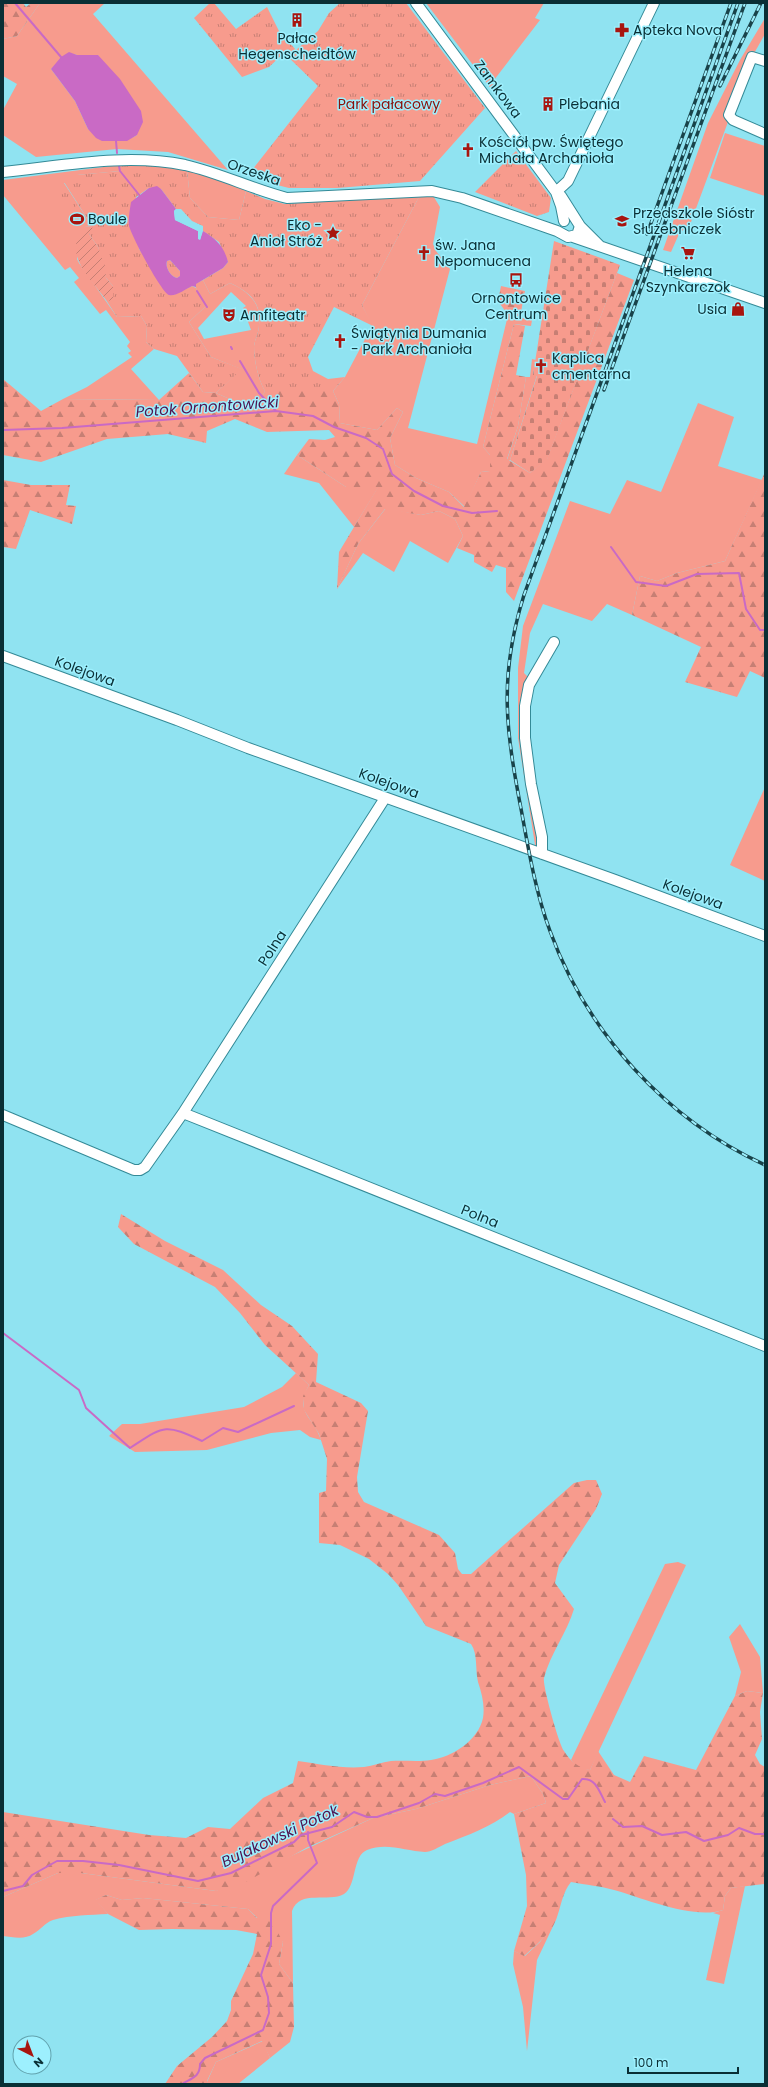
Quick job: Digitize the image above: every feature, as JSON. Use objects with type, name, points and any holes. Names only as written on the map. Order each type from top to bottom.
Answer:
[{"type":"street","name":"Zamkowa","points":[[416,3],[570,209],[578,223],[600,246]]},
{"type":"street","points":[[556,192],[568,182],[654,3]]},
{"type":"street","points":[[765,61],[752,57],[729,115],[733,120],[765,134]]},
{"type":"street","name":"Orzeska","points":[[3,172],[135,159],[160,161],[186,166],[228,178],[264,193],[287,198],[329,197],[423,190],[440,192],[539,226],[563,226]]},
{"type":"street","name":"Zamkowa","points":[[556,192],[563,226]]},
{"type":"street","points":[[573,237],[579,232],[578,223],[570,218],[563,226],[568,238],[573,237],[765,303]]},
{"type":"street","points":[[542,854],[542,837],[531,784],[527,751],[525,706],[529,685],[554,642]]},
{"type":"street","name":"Kolejowa","points":[[3,656],[385,798],[765,936]]},
{"type":"street","name":"Polna","points":[[3,1115],[134,1170],[140,1170],[145,1167],[183,1113],[385,798]]},
{"type":"street","name":"Polna","points":[[183,1113],[765,1346]]},
{"type":"green space","points":[[3,3],[23,3],[26,7],[31,3],[40,3],[17,36],[3,39]]},
{"type":"green space","points":[[40,3],[105,3],[93,14],[228,170],[168,152],[117,149],[36,157],[3,135],[3,110],[17,84],[3,76],[3,39],[17,36]],"holes":[[[69,53],[77,55],[98,55],[137,135],[130,139],[118,141],[112,140],[88,129],[75,101],[51,69]]]},
{"type":"green space","name":"Park pałacowy","points":[[210,3],[214,3],[236,29],[267,7],[279,31],[296,50],[318,31],[329,13],[340,3],[406,3],[485,108],[420,181],[338,188],[289,188],[269,183],[249,174],[318,86],[284,53],[269,67],[242,77],[194,18]]},
{"type":"green space","points":[[426,3],[544,3],[535,18],[540,20],[491,84],[499,85],[492,90]]},
{"type":"green space","points":[[765,18],[765,34],[752,57],[691,222],[679,234],[671,252],[663,250],[708,123],[740,60]]},
{"type":"green space","points":[[725,133],[765,146],[765,196],[710,178]]},
{"type":"green space","points":[[516,151],[551,198],[549,212],[537,216],[475,192]]},
{"type":"green space","points":[[137,163],[187,170],[190,198],[208,217],[239,220],[246,191],[265,199],[285,204],[420,195],[362,305],[373,326],[334,307],[308,357],[313,371],[328,379],[345,377],[333,391],[265,391],[258,375],[255,357],[254,346],[258,330],[259,317],[256,304],[248,294],[230,283],[210,294],[203,280],[223,268],[228,262],[219,242],[203,231],[203,226],[192,221],[181,209],[176,209],[161,189],[149,188],[136,197],[139,249],[173,295],[192,286],[196,288],[206,306],[189,322],[211,357],[242,369],[216,393],[203,392],[177,356],[154,349],[146,342],[147,326],[141,316],[117,317],[106,300],[113,300],[113,286],[106,278],[98,247],[89,234],[92,226],[64,182],[77,182],[76,175],[120,171],[119,165]]},
{"type":"green space","points":[[119,165],[120,171],[77,175],[77,182],[64,183],[92,226],[85,227],[77,259],[79,263],[117,317],[141,316],[147,326],[146,342],[154,349],[131,369],[159,400],[63,399],[87,387],[132,357],[128,353],[131,351],[127,346],[130,342],[106,310],[100,314],[74,282],[79,278],[70,267],[65,270],[3,195],[3,180]]},
{"type":"green space","points":[[187,170],[227,182],[246,191],[239,220],[208,217],[190,198]]},
{"type":"green space","points":[[66,191],[77,205],[67,214],[55,200]]},
{"type":"green space","points":[[432,194],[440,207],[433,244],[436,251],[450,269],[408,428],[477,444],[508,315],[532,320],[531,326],[514,324],[483,447],[490,455],[490,471],[481,472],[465,507],[449,492],[416,478],[395,465],[390,438],[403,412],[397,408],[377,430],[340,423],[339,404],[333,391],[345,377],[372,326],[362,305],[420,195]]},
{"type":"green space","points":[[92,226],[93,231],[89,234],[98,247],[105,266],[106,278],[113,286],[113,301],[106,300],[80,265],[77,256],[76,246],[78,237],[85,227]]},
{"type":"green space","points":[[554,241],[620,265],[547,460],[530,473],[510,460],[537,376],[533,375]]},
{"type":"green space","points":[[170,260],[180,271],[180,276],[177,278],[170,273],[167,268],[167,261]]},
{"type":"green space","points":[[617,273],[634,280],[514,601],[506,592],[506,568],[496,565],[492,572],[474,562],[474,555],[457,548],[463,536],[455,519],[439,511],[421,515],[385,509],[358,544],[337,589],[339,552],[378,487],[346,487],[297,455],[309,439],[325,440],[335,437],[329,430],[267,432],[235,419],[207,431],[206,443],[168,434],[107,439],[41,462],[3,455],[3,379],[41,411],[63,399],[159,400],[189,373],[203,392],[216,393],[255,410],[265,391],[333,391],[339,404],[340,423],[377,430],[397,408],[403,412],[390,438],[395,465],[416,478],[449,492],[464,507],[481,472],[490,471],[490,455],[483,447],[514,324],[525,326],[516,375],[526,377],[518,426],[507,459],[530,473],[547,459]]},
{"type":"green space","points":[[203,280],[210,294],[230,283],[248,294],[256,304],[259,317],[258,330],[254,346],[255,357],[258,375],[265,391],[255,410],[216,393],[241,369],[211,357],[189,322],[206,306],[195,284]],"holes":[[[231,292],[246,306],[243,308],[251,330],[204,339],[198,328]]]},
{"type":"green space","points":[[501,286],[525,291],[520,317],[508,315],[498,301]]},
{"type":"green space","points":[[532,359],[536,360],[533,374],[537,375],[510,460],[507,460],[518,426],[526,377],[530,377]]},
{"type":"green space","points":[[698,403],[734,417],[718,466],[762,480],[725,561],[677,573],[657,581],[640,576],[632,615],[607,604],[592,621],[543,604],[530,633],[524,673],[529,678],[525,706],[542,837],[536,851],[518,738],[518,668],[523,626],[570,501],[610,514],[627,480],[661,492]]},
{"type":"green space","points":[[297,455],[346,487],[379,486],[354,527],[319,483],[284,474]]},
{"type":"green space","points":[[765,472],[765,678],[750,671],[737,697],[685,682],[701,647],[632,615],[640,576],[657,581],[677,573],[725,561]]},
{"type":"green space","points":[[3,480],[31,485],[70,485],[66,505],[76,506],[72,524],[30,510],[16,549],[3,547]]},
{"type":"green space","points":[[386,508],[421,515],[439,511],[455,519],[463,536],[448,563],[410,541],[394,572],[363,553],[337,589],[358,544]]},
{"type":"green space","points":[[765,787],[765,881],[730,865]]},
{"type":"green space","points":[[121,1214],[165,1241],[223,1270],[261,1305],[292,1326],[318,1354],[316,1382],[361,1403],[368,1411],[357,1477],[358,1492],[364,1502],[439,1535],[455,1553],[458,1569],[462,1574],[471,1574],[574,1483],[587,1480],[596,1480],[602,1494],[596,1509],[559,1565],[555,1583],[574,1609],[567,1627],[550,1660],[544,1678],[548,1702],[562,1746],[566,1755],[572,1761],[582,1768],[590,1770],[598,1751],[614,1775],[630,1782],[644,1756],[696,1770],[735,1696],[747,1691],[763,1693],[760,1712],[762,1739],[755,1755],[760,1764],[765,1767],[765,1884],[731,1888],[725,1896],[723,1910],[698,1912],[668,1907],[609,1889],[571,1882],[564,1895],[556,1920],[550,1930],[542,1940],[524,1956],[514,1951],[527,1906],[526,1875],[514,1814],[546,1803],[543,1794],[531,1776],[490,1785],[416,1809],[373,1818],[306,1848],[239,1886],[216,1891],[81,1873],[58,1873],[3,1897],[3,1812],[149,1835],[186,1838],[208,1827],[230,1829],[263,1798],[293,1783],[298,1761],[331,1766],[356,1767],[391,1761],[431,1760],[447,1755],[470,1741],[476,1734],[483,1718],[483,1700],[477,1677],[475,1652],[471,1644],[426,1626],[398,1585],[388,1574],[369,1559],[340,1545],[319,1543],[319,1493],[326,1491],[327,1459],[319,1434],[304,1410],[303,1396],[309,1385],[265,1345],[240,1313],[215,1287],[134,1244],[118,1227]]},
{"type":"green space","points":[[296,1373],[309,1385],[303,1402],[304,1409],[318,1432],[321,1440],[310,1437],[300,1430],[271,1433],[207,1450],[135,1452],[109,1436],[122,1424],[140,1424],[244,1407],[282,1387]]},
{"type":"green space","points":[[678,1562],[686,1565],[590,1770],[579,1769],[571,1760],[665,1564]]},
{"type":"green space","points":[[740,1624],[760,1657],[763,1693],[747,1691],[735,1696],[741,1672],[729,1637]]},
{"type":"green space","points":[[531,1776],[543,1794],[546,1803],[514,1814],[510,1812],[471,1834],[430,1851],[425,1852],[389,1847],[367,1850],[362,1853],[359,1858],[351,1885],[344,1894],[330,1897],[308,1898],[301,1900],[296,1904],[292,1911],[293,1983],[279,1964],[283,1942],[248,1909],[143,1898],[122,1900],[106,1895],[96,1900],[108,1914],[60,1918],[47,1923],[30,1936],[18,1938],[3,1936],[3,1897],[58,1873],[81,1873],[216,1891],[373,1818],[416,1809],[490,1785]]},
{"type":"green space","points":[[745,1886],[724,1984],[706,1980],[720,1915],[713,1913],[723,1910],[725,1896],[731,1888]]},
{"type":"green space","points":[[106,1895],[122,1900],[143,1898],[248,1909],[257,1918],[270,1918],[283,1942],[279,1964],[293,1983],[294,2027],[290,2042],[270,2058],[262,2041],[216,2062],[207,2081],[209,2084],[165,2084],[177,2066],[212,2037],[227,2021],[231,2010],[231,2001],[253,1954],[257,1934],[236,1930],[139,1930],[108,1914],[95,1900]]},
{"type":"green space","points":[[555,1922],[537,1960],[527,2051],[523,2007],[513,1964],[514,1951],[525,1956],[540,1942]]},
{"type":"green space","points":[[263,2041],[270,2058],[238,2084],[209,2084],[207,2082],[216,2062]]},
{"type":"shaded area","points":[[69,52],[77,55],[98,55],[120,79],[141,111],[143,122],[137,135],[127,141],[102,141],[96,138],[88,129],[75,101],[51,69],[61,57]]},
{"type":"shaded area","points":[[157,186],[161,189],[176,209],[174,211],[175,220],[198,231],[200,240],[203,231],[216,240],[222,247],[228,262],[223,268],[196,284],[196,287],[192,286],[174,295],[169,295],[165,292],[141,252],[129,226],[131,202],[149,188]],"holes":[[[170,260],[180,271],[180,276],[177,278],[172,275],[167,268],[167,261]]]},
{"type":"pier","points":[[178,209],[176,211],[177,218],[199,229],[200,233],[203,229],[200,240],[198,239],[198,231],[175,220],[174,211]]},
{"type":"waterway","points":[[15,3],[61,57]]},
{"type":"waterway","points":[[116,141],[117,153]]},
{"type":"waterway","points":[[119,166],[120,171],[140,196]]},
{"type":"waterway","points":[[197,291],[207,307]]},
{"type":"waterway","points":[[240,361],[259,393],[276,411]]},
{"type":"waterway","name":"Potok Ornontowicki","points":[[3,430],[62,428],[276,411],[313,416],[334,427],[366,438],[383,449],[392,474],[414,491],[443,506],[472,513],[497,511]]},
{"type":"waterway","name":"Potok Ornontowicki","points":[[611,547],[636,582],[666,586],[697,574],[739,573],[746,609],[760,630],[765,630]]},
{"type":"waterway","points":[[3,1333],[79,1390],[86,1408],[130,1448],[150,1435],[164,1430],[180,1431],[202,1441],[223,1428],[238,1432],[294,1406]]},
{"type":"waterway","name":"Bujakowski Potok","points":[[3,1891],[23,1886],[32,1875],[57,1861],[83,1861],[119,1865],[198,1881],[231,1873],[294,1842],[301,1835],[332,1827],[354,1812],[367,1817],[377,1817],[419,1803],[435,1794],[445,1796],[483,1783],[519,1767],[563,1799],[568,1799],[582,1779],[587,1779],[594,1783],[605,1802]]},
{"type":"waterway","name":"Bujakowski Potok","points":[[613,1819],[623,1827],[642,1826],[662,1835],[686,1832],[704,1841],[728,1835],[739,1828],[755,1834],[765,1834]]},
{"type":"waterway","points":[[182,2084],[199,2072],[200,2064],[205,2058],[263,2030],[269,2013],[268,1997],[261,1975],[271,1944],[271,1913],[273,1906],[317,1863],[308,1840],[308,1832]]},
{"type":"railway","points":[[647,234],[731,3]]},
{"type":"railway","points":[[738,3],[524,595],[510,653],[507,704],[516,784],[533,873],[550,931],[566,968],[585,1004],[608,1038],[635,1069],[664,1098],[695,1124],[729,1146],[765,1165]]},
{"type":"railway","points":[[604,390],[745,3]]},
{"type":"railway","points":[[720,86],[761,3]]},
{"type":"place","name":"Pałac Hegenscheidtów","points":[[297,20]]},
{"type":"place","name":"Apteka Nova","points":[[622,30]]},
{"type":"place","name":"Plebania","points":[[548,104]]},
{"type":"place","name":"Kościół pw. Świętego Michała Archanioła","points":[[468,150]]},
{"type":"place","name":"Boule","points":[[77,219]]},
{"type":"place","name":"Przedszkole Sióstr Służebniczek","points":[[622,221]]},
{"type":"place","name":"Eko - Anioł Stróż","points":[[333,233]]},
{"type":"place","name":"św. Jana Nepomucena","points":[[424,253]]},
{"type":"place","name":"Helena Szynkarczok","points":[[688,253]]},
{"type":"place","name":"Ornontowice Centrum","points":[[516,280]]},
{"type":"place","name":"Usia","points":[[738,309]]},
{"type":"place","name":"Amfiteatr","points":[[229,315]]},
{"type":"place","name":"Świątynia Dumania - Park Archanioła","points":[[340,341]]},
{"type":"place","name":"Kaplica cmentarna","points":[[541,366]]}]
